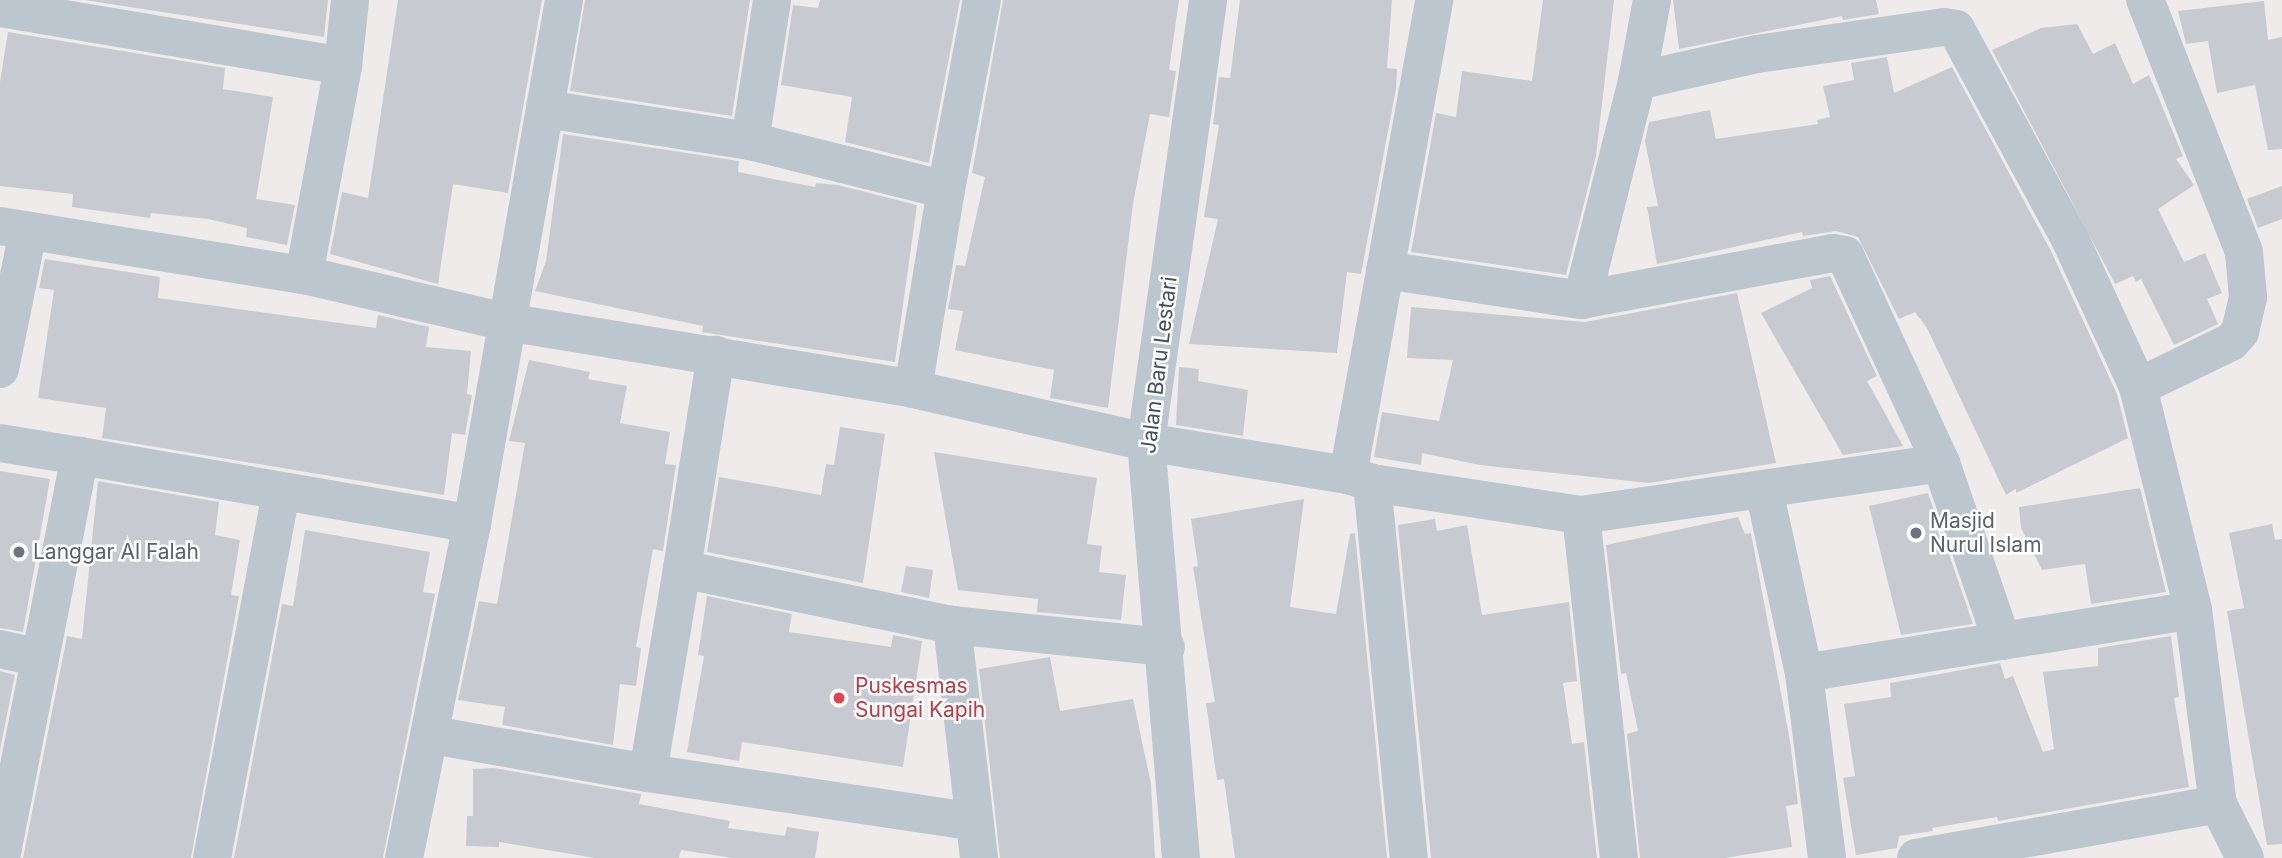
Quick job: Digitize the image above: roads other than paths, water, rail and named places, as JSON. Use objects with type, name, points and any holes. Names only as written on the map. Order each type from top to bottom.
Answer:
[{"type":"street","points":[[304,275],[343,66],[349,0]]},
{"type":"street","points":[[404,858],[432,736],[472,524],[564,0]]},
{"type":"street","points":[[750,141],[772,0]]},
{"type":"street","points":[[913,389],[982,0]]},
{"type":"street","name":"Jalan Baru Lestari","points":[[1181,858],[1166,648],[1146,442],[1208,0]]},
{"type":"street","points":[[1409,858],[1360,479],[1385,270],[1434,0]]},
{"type":"street","points":[[1582,300],[1637,81],[1652,0]]},
{"type":"street","points":[[2138,387],[2231,342],[2240,332],[2248,297],[2244,252],[2146,0]]},
{"type":"street","points":[[0,8],[67,9],[343,66]]},
{"type":"street","points":[[1637,81],[1757,54],[1944,27],[1956,29],[2071,241],[2138,387],[2193,610],[2218,804],[2245,858]]},
{"type":"street","points":[[545,108],[750,141],[947,190]]},
{"type":"street","points":[[0,369],[14,229],[304,275],[506,322],[913,389],[1146,442],[1581,515],[1941,463]]},
{"type":"street","points":[[1385,270],[1582,300],[1833,253],[1845,255],[1941,463],[2002,640]]},
{"type":"street","points":[[648,773],[716,355]]},
{"type":"street","points":[[0,443],[281,494],[472,524]]},
{"type":"street","points":[[0,858],[80,456]]},
{"type":"street","points":[[1764,490],[1804,673],[1827,858]]},
{"type":"street","points":[[212,858],[281,494]]},
{"type":"street","points":[[1581,515],[1619,858]]},
{"type":"street","points":[[682,569],[952,625],[1166,648]]},
{"type":"street","points":[[1804,673],[2193,610]]},
{"type":"street","points":[[432,736],[648,773],[976,840],[952,625]]},
{"type":"street","points":[[0,649],[40,658]]},
{"type":"street","points":[[1916,858],[2218,804]]},
{"type":"place","name":"Masjid Nurul Islam","points":[[1916,533]]},
{"type":"place","name":"Langgar Al Falah","points":[[19,552]]},
{"type":"place","name":"Puskesmas Sungai Kapih","points":[[839,698]]}]
